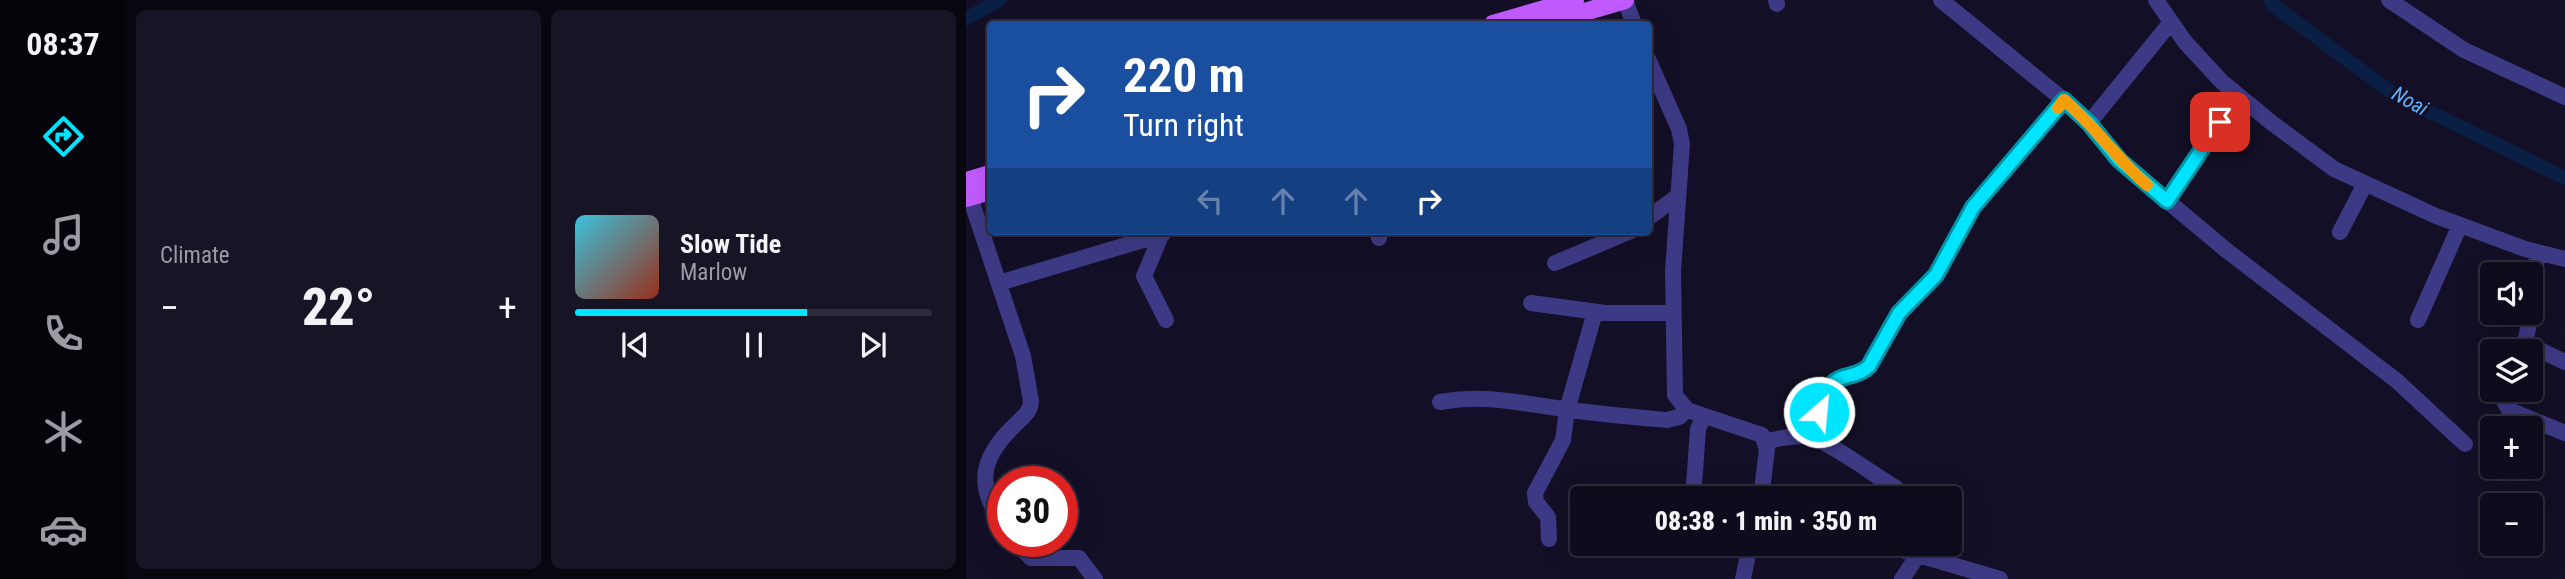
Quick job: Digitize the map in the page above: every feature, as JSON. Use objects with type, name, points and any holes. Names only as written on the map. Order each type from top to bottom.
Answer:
[{"type":"main road","points":[[1503,21],[1575,0]]},
{"type":"main road","points":[[1554,21],[1625,0]]},
{"type":"main road","points":[[967,192],[987,176]]},
{"type":"main road","points":[[967,192],[987,191]]},
{"type":"street","points":[[1625,0],[1633,21]]},
{"type":"street","points":[[1941,0],[2064,100],[2089,123],[2119,160],[2167,201],[2226,250],[2397,381],[2465,444]]},
{"type":"street","points":[[2156,0],[2203,62],[2272,123],[2334,169],[2460,225],[2537,253],[2565,260]]},
{"type":"street","points":[[2389,0],[2464,50],[2565,97]]},
{"type":"street","points":[[2089,123],[2171,22]]},
{"type":"street","points":[[1653,82],[1681,136],[1672,271],[1675,395],[1687,410],[1703,418],[1756,432],[1766,441],[1809,436],[1893,486]]},
{"type":"street","points":[[1809,436],[1830,387],[1835,381],[1864,372],[1869,366],[1899,313],[1936,275],[1973,207],[2064,100]]},
{"type":"street","points":[[2167,201],[2220,122]]},
{"type":"street","points":[[2340,232],[2365,184]]},
{"type":"street","points":[[967,192],[1023,356],[1031,401],[1027,412],[1006,433],[986,466],[987,499]]},
{"type":"street","points":[[1652,215],[1678,196]]},
{"type":"street","points":[[2418,320],[2460,225]]},
{"type":"street","points":[[999,283],[1153,235]]},
{"type":"street","points":[[1162,235],[1144,276],[1166,320]]},
{"type":"street","points":[[1555,262],[1621,235]]},
{"type":"street","points":[[2523,339],[2532,309],[2537,253]]},
{"type":"street","points":[[1531,303],[1595,312],[1673,313]]},
{"type":"street","points":[[1549,539],[1548,517],[1534,498],[1563,440],[1567,410],[1595,312]]},
{"type":"street","points":[[2543,355],[2565,362]]},
{"type":"street","points":[[1440,402],[1478,397],[1567,410],[1667,420],[1679,417],[1687,410]]},
{"type":"street","points":[[2505,402],[2510,410],[2565,433]]},
{"type":"street","points":[[1694,486],[1698,429],[1703,418]]},
{"type":"street","points":[[1764,486],[1766,441]]},
{"type":"street","points":[[1743,579],[1748,556]]},
{"type":"street","points":[[1902,579],[1917,556]]},
{"type":"street","points":[[1921,556],[2000,579]]},
{"type":"street","points":[[1030,557],[1079,558],[1095,579]]},
{"type":"waterway","name":"Noai","points":[[966,19],[999,0]]},
{"type":"waterway","name":"Noai","points":[[2271,0],[2273,5],[2395,95],[2565,178]]},
{"type":"slow traffic","points":[[2058,108],[2064,100],[2077,111],[2119,160],[2147,185]]},
{"type":"route","points":[[1819,412],[1835,381],[1864,372],[1869,366],[1899,313],[1936,275],[1973,207],[2064,100],[2089,123],[2119,160],[2167,201],[2220,122]]}]
